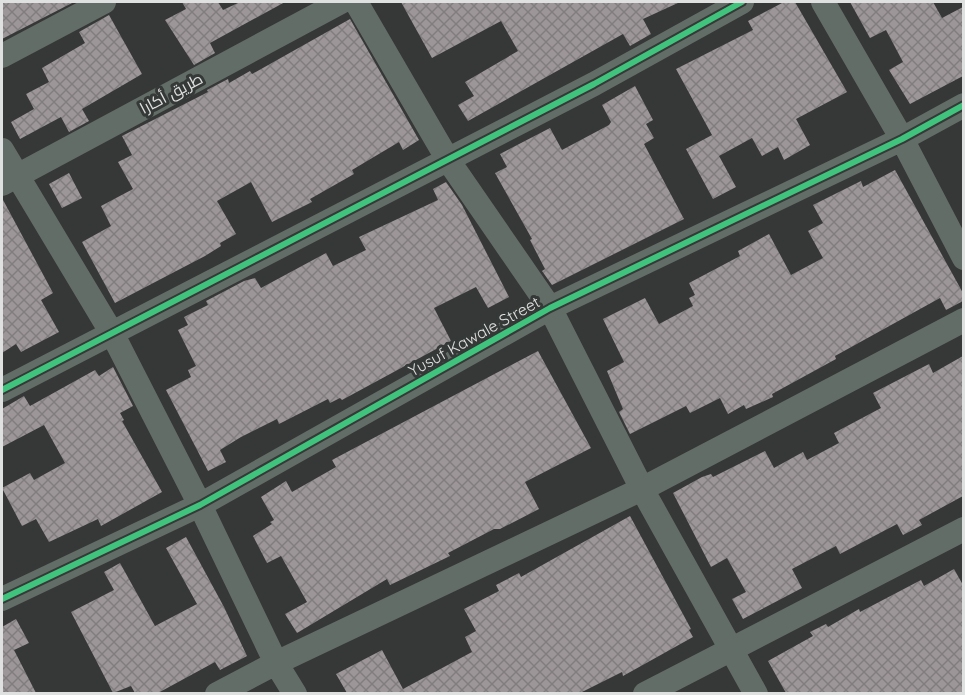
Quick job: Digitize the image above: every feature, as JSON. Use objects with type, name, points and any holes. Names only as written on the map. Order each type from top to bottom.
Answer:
[{"type":"street","points":[[2,56],[104,2]]},
{"type":"street","name":"طريق أكارا","points":[[9,180],[341,2]]},
{"type":"street","points":[[356,2],[448,160],[550,308],[642,489],[756,693]]},
{"type":"street","points":[[2,390],[113,335],[594,84],[742,2]]},
{"type":"street","points":[[823,2],[902,139],[963,258]]},
{"type":"street","name":"Yusuf Kawale Street","points":[[2,599],[200,505],[550,308],[902,139],[963,105]]},
{"type":"street","points":[[2,150],[9,180],[113,335],[200,505],[276,663],[295,693]]},
{"type":"street","points":[[217,693],[642,489],[963,320]]},
{"type":"street","points":[[645,693],[731,651],[963,529]]},
{"type":"building","points":[[2,2],[74,2],[2,39]]},
{"type":"building","points":[[182,2],[218,2],[223,10],[240,2],[285,2],[210,43],[215,53],[194,65],[165,20],[186,9]]},
{"type":"building","points":[[401,2],[680,2],[643,19],[651,34],[630,46],[623,34],[468,121],[458,105],[474,96],[465,82],[518,51],[501,21],[432,58]]},
{"type":"building","points":[[784,2],[795,2],[847,92],[796,119],[810,145],[784,160],[778,147],[762,156],[752,138],[719,156],[736,187],[713,199],[686,149],[712,135],[676,69],[753,30],[748,21]]},
{"type":"building","points":[[850,2],[933,2],[942,18],[963,7],[963,76],[910,104],[889,70],[903,62],[886,30],[870,38]]},
{"type":"building","points":[[109,15],[142,74],[82,109],[89,121],[69,132],[61,117],[20,139],[11,122],[34,109],[26,94],[49,82],[42,68],[85,43],[79,32]]},
{"type":"building","points":[[350,19],[419,140],[403,150],[399,142],[352,170],[354,174],[310,199],[312,202],[272,222],[251,182],[217,201],[236,234],[220,243],[221,246],[205,256],[115,303],[82,242],[111,226],[101,206],[133,189],[118,162],[132,155],[122,136],[208,92],[207,90],[228,79],[229,83],[250,71],[252,74]]},
{"type":"building","points":[[635,86],[653,120],[646,124],[654,138],[644,144],[684,219],[552,285],[542,271],[545,269],[530,240],[532,239],[495,173],[507,167],[500,154],[550,128],[562,150],[609,125],[611,122],[602,105]]},
{"type":"building","points":[[895,170],[963,293],[963,301],[946,310],[940,298],[835,356],[836,359],[772,394],[773,397],[746,409],[744,405],[728,414],[720,398],[690,413],[686,406],[630,434],[619,412],[623,409],[607,371],[624,362],[603,319],[645,298],[659,324],[693,306],[689,298],[695,295],[689,283],[740,256],[738,251],[769,234],[791,275],[823,258],[808,231],[823,223],[813,205],[861,181],[863,187]]},
{"type":"building","points":[[69,173],[82,198],[62,208],[49,184]]},
{"type":"building","points":[[446,182],[462,205],[509,297],[488,308],[476,287],[434,308],[451,341],[342,400],[340,398],[330,403],[328,399],[279,424],[277,419],[241,437],[220,450],[226,462],[208,471],[166,390],[191,377],[188,370],[196,366],[178,330],[188,325],[184,317],[208,305],[206,301],[244,281],[255,278],[261,288],[326,253],[333,266],[366,250],[359,237],[438,200],[433,189]]},
{"type":"building","points":[[2,198],[53,293],[41,300],[59,332],[21,352],[16,344],[2,353]]},
{"type":"building","points":[[538,351],[591,448],[525,482],[539,509],[500,529],[494,529],[448,553],[450,556],[390,585],[387,579],[297,633],[285,614],[307,602],[281,556],[267,563],[253,536],[272,524],[270,522],[274,520],[261,497],[286,481],[292,492],[336,467],[332,460]]},
{"type":"building","points":[[963,356],[963,496],[919,520],[922,525],[903,535],[897,524],[840,554],[836,546],[792,569],[802,588],[743,619],[732,599],[746,592],[727,558],[711,567],[673,493],[702,477],[711,474],[713,477],[765,451],[774,468],[803,452],[807,460],[839,443],[834,433],[881,408],[873,393],[929,364],[933,373]]},
{"type":"building","points":[[113,367],[133,406],[120,413],[124,420],[122,421],[162,492],[101,526],[98,519],[49,542],[36,519],[22,526],[2,488],[30,473],[34,480],[65,463],[44,425],[2,447],[2,409],[24,396],[30,406],[95,370],[99,376]]},
{"type":"building","points":[[630,516],[691,629],[689,630],[693,637],[623,676],[622,672],[580,693],[347,693],[336,674],[382,650],[403,689],[472,652],[465,637],[476,631],[464,609],[499,591],[496,585],[519,573],[521,577]]},
{"type":"building","points":[[186,537],[224,607],[247,656],[220,670],[215,662],[158,693],[135,693],[131,686],[113,693],[71,612],[114,590],[104,572],[120,563],[155,626],[197,604],[166,548]]},
{"type":"building","points":[[954,569],[963,585],[963,693],[786,693],[768,661],[813,636],[810,632],[826,624],[828,627],[859,609],[860,612],[921,580],[924,586]]},
{"type":"building","points":[[16,619],[29,643],[14,650],[36,693],[2,693],[2,627]]},
{"type":"cycle path","points":[[2,390],[594,84],[742,2]]},
{"type":"cycle path","points":[[2,599],[200,505],[550,308],[902,139],[964,105]]}]
